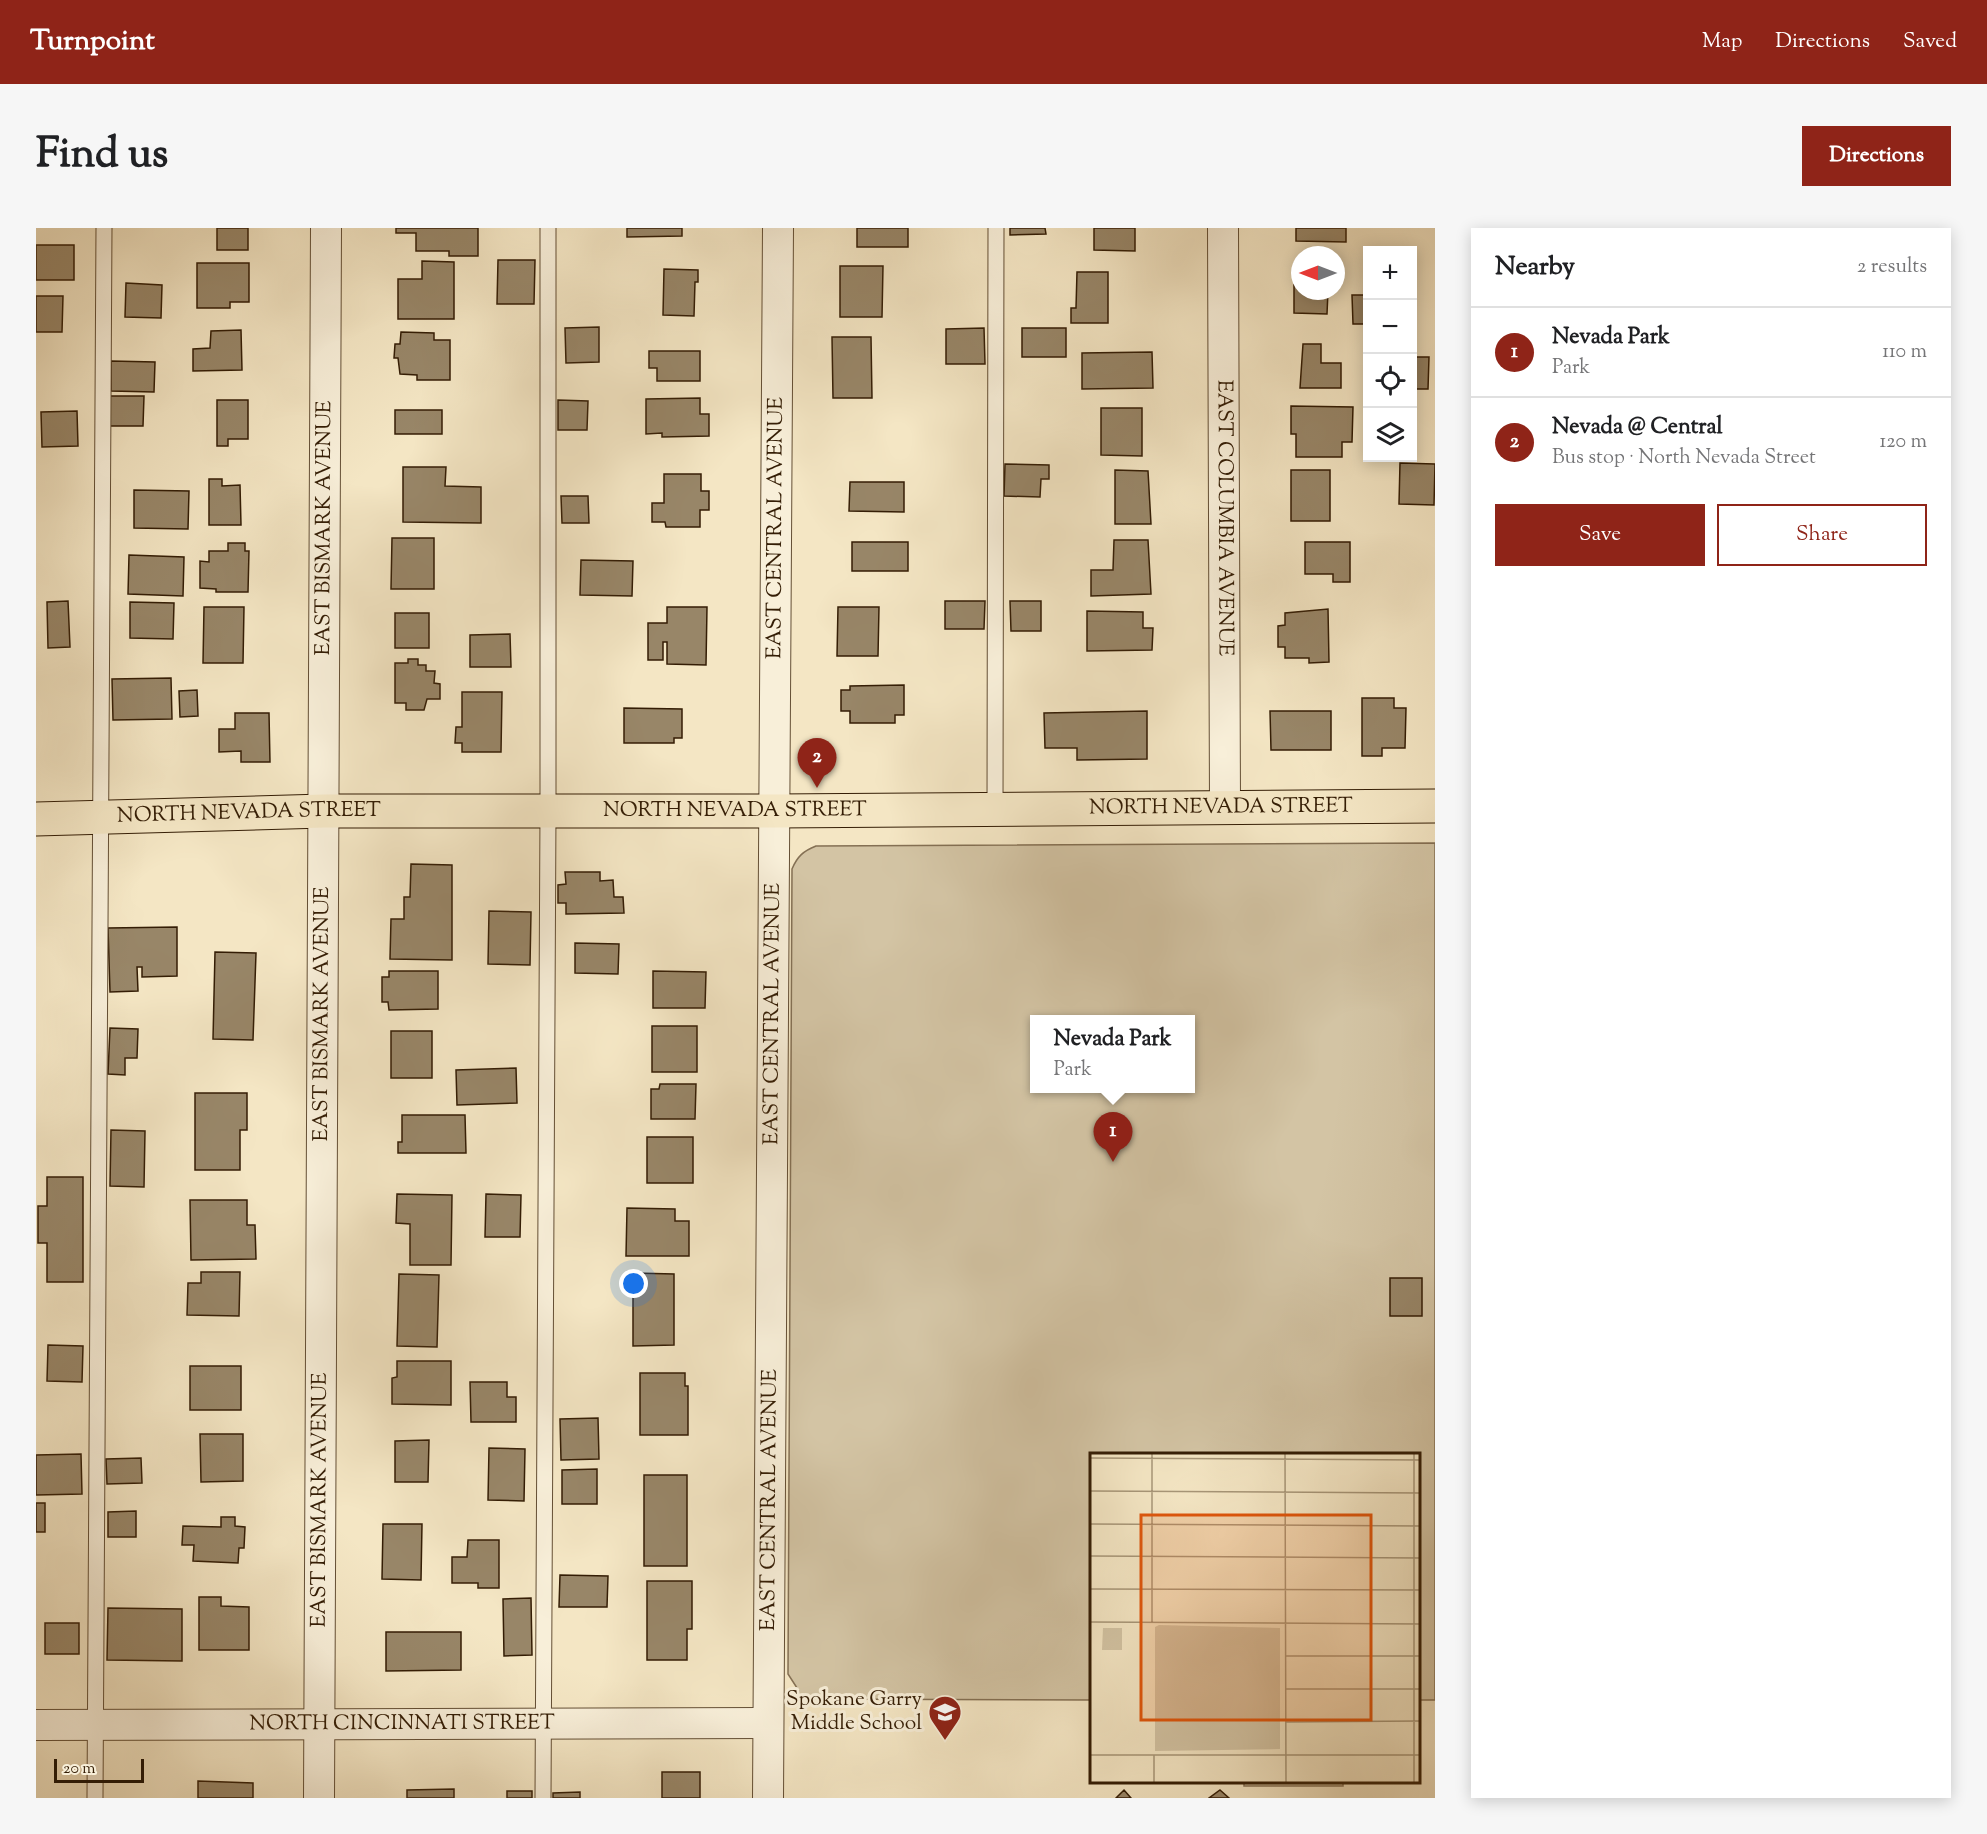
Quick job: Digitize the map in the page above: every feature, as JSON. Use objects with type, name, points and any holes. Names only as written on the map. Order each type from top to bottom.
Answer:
[{"type":"main road","name":"NORTH NEVADA STREET","points":[[36,819],[324,811],[776,811],[1435,806]]},
{"type":"street","name":"EAST BISMARK AVENUE","points":[[319,1798],[326,228]]},
{"type":"street","name":"EAST CENTRAL AVENUE","points":[[768,1798],[778,228]]},
{"type":"street","name":"EAST COLUMBIA AVENUE","points":[[1223,228],[1224,806]]},
{"type":"street","name":"NORTH CINCINNATI STREET","points":[[36,1725],[768,1723]]},
{"type":"lane","points":[[95,1798],[104,228]]},
{"type":"lane","points":[[543,1798],[548,811],[548,228]]},
{"type":"lane","points":[[995,809],[996,228]]},
{"type":"shaded area","points":[[1435,843],[1435,1700],[1420,1700],[1420,1453],[1090,1453],[1090,1700],[799,1699],[799,1691],[788,1674],[792,869],[796,861],[807,850],[816,846]]},
{"type":"shaded area","points":[[1244,1783],[1343,1783],[1343,1786],[1244,1786]]},
{"type":"building","points":[[217,228],[248,228],[248,250],[217,250]]},
{"type":"building","points":[[396,228],[478,228],[478,256],[449,256],[449,251],[416,251],[416,233],[396,233]]},
{"type":"building","points":[[627,228],[682,228],[682,236],[627,237]]},
{"type":"building","points":[[857,228],[908,228],[908,247],[857,247]]},
{"type":"building","points":[[1010,228],[1045,228],[1046,234],[1010,235]]},
{"type":"building","points":[[1094,228],[1135,228],[1135,251],[1094,250]]},
{"type":"building","points":[[1296,228],[1346,228],[1346,242],[1296,241]]},
{"type":"building","points":[[36,245],[74,245],[74,280],[36,280]]},
{"type":"building","points":[[498,260],[535,260],[534,304],[497,304]]},
{"type":"building","points":[[422,261],[454,262],[454,319],[398,319],[398,279],[422,279]]},
{"type":"building","points":[[197,263],[249,263],[249,302],[230,302],[230,308],[197,308]]},
{"type":"building","points":[[840,266],[883,266],[882,317],[840,317]]},
{"type":"building","points":[[664,269],[698,270],[698,282],[695,282],[694,316],[663,315]]},
{"type":"building","points":[[1077,272],[1108,272],[1108,323],[1071,323],[1071,308],[1076,308]]},
{"type":"building","points":[[126,283],[162,285],[161,318],[125,317]]},
{"type":"building","points":[[1352,295],[1363,295],[1363,324],[1353,324]]},
{"type":"building","points":[[36,296],[63,296],[62,332],[36,332]]},
{"type":"building","points":[[1294,300],[1328,300],[1327,314],[1294,313]]},
{"type":"building","points":[[599,327],[599,362],[566,363],[565,328]]},
{"type":"building","points":[[984,328],[985,364],[946,364],[946,329]]},
{"type":"building","points":[[1022,328],[1066,328],[1066,357],[1022,357]]},
{"type":"building","points":[[241,330],[242,370],[193,371],[193,349],[210,348],[211,331]]},
{"type":"building","points":[[401,332],[434,333],[434,340],[450,340],[450,380],[417,380],[417,375],[400,374],[398,358],[394,358],[395,344],[400,344]]},
{"type":"building","points":[[832,337],[871,337],[872,398],[833,398]]},
{"type":"building","points":[[1303,344],[1321,344],[1321,363],[1341,363],[1341,388],[1300,388]]},
{"type":"building","points":[[649,351],[700,351],[700,381],[657,381],[657,368],[649,368]]},
{"type":"building","points":[[1152,352],[1153,388],[1082,389],[1082,353]]},
{"type":"building","points":[[1417,357],[1429,357],[1428,389],[1417,389]]},
{"type":"building","points":[[111,361],[155,362],[154,392],[111,391]]},
{"type":"building","points":[[110,396],[144,396],[143,426],[110,426]]},
{"type":"building","points":[[700,398],[700,414],[709,414],[709,436],[662,437],[662,433],[646,434],[646,399]]},
{"type":"building","points":[[217,400],[248,400],[248,439],[228,439],[228,446],[217,446]]},
{"type":"building","points":[[558,400],[588,401],[587,430],[558,430]]},
{"type":"building","points":[[1291,406],[1353,407],[1352,442],[1342,442],[1342,457],[1296,457],[1296,434],[1291,434]]},
{"type":"building","points":[[1101,408],[1142,408],[1142,456],[1101,455]]},
{"type":"building","points":[[395,410],[442,410],[442,434],[395,434]]},
{"type":"building","points":[[77,411],[78,446],[42,447],[41,412]]},
{"type":"building","points":[[1400,463],[1435,464],[1434,505],[1399,504]]},
{"type":"building","points":[[1005,464],[1049,465],[1049,479],[1041,479],[1040,497],[1004,496]]},
{"type":"building","points":[[403,467],[446,467],[445,486],[481,487],[481,523],[403,522]]},
{"type":"building","points":[[1115,470],[1148,471],[1151,524],[1115,524]]},
{"type":"building","points":[[1291,470],[1330,470],[1330,521],[1291,521]]},
{"type":"building","points":[[664,474],[701,474],[701,491],[709,491],[709,510],[700,510],[700,527],[666,527],[665,522],[652,522],[652,503],[664,503]]},
{"type":"building","points":[[209,479],[222,479],[222,486],[240,485],[241,525],[209,525]]},
{"type":"building","points":[[850,482],[904,482],[904,512],[849,511]]},
{"type":"building","points":[[134,490],[189,491],[188,529],[134,528]]},
{"type":"building","points":[[561,496],[588,496],[589,523],[562,523]]},
{"type":"building","points":[[392,538],[434,538],[434,589],[391,589]]},
{"type":"building","points":[[1114,540],[1148,540],[1151,594],[1091,596],[1091,570],[1113,570]]},
{"type":"building","points":[[852,542],[908,542],[908,571],[852,571]]},
{"type":"building","points":[[1305,542],[1350,542],[1350,582],[1333,582],[1333,574],[1305,574]]},
{"type":"building","points":[[228,543],[245,543],[245,551],[249,551],[248,592],[216,592],[216,589],[200,588],[200,561],[209,562],[209,551],[228,551]]},
{"type":"building","points":[[129,555],[184,557],[183,596],[128,594]]},
{"type":"building","points":[[581,560],[633,561],[632,596],[580,595]]},
{"type":"building","points":[[68,601],[70,647],[48,648],[47,602]]},
{"type":"building","points":[[945,601],[985,601],[984,629],[945,629]]},
{"type":"building","points":[[1010,601],[1041,601],[1041,631],[1011,631]]},
{"type":"building","points":[[130,602],[174,603],[173,639],[130,638]]},
{"type":"building","points":[[204,607],[244,607],[243,663],[203,663]]},
{"type":"building","points":[[667,607],[707,607],[706,665],[667,664],[667,642],[663,642],[663,660],[648,660],[648,623],[667,623]]},
{"type":"building","points":[[838,607],[879,607],[878,656],[837,656]]},
{"type":"building","points":[[1328,609],[1329,662],[1309,663],[1309,658],[1285,658],[1285,647],[1278,647],[1278,626],[1285,625],[1285,613]]},
{"type":"building","points":[[1087,611],[1143,612],[1143,628],[1153,628],[1152,650],[1087,651]]},
{"type":"building","points":[[395,613],[429,613],[429,648],[395,648]]},
{"type":"building","points":[[510,634],[511,667],[470,667],[470,635]]},
{"type":"building","points":[[408,659],[418,659],[418,665],[426,665],[426,671],[435,671],[434,683],[440,684],[440,699],[427,699],[424,710],[406,710],[406,703],[395,703],[395,663],[408,663]]},
{"type":"building","points":[[171,678],[172,719],[113,720],[112,679]]},
{"type":"building","points":[[904,685],[904,715],[895,715],[895,723],[850,723],[850,711],[841,711],[841,690],[850,690],[850,686]]},
{"type":"building","points":[[197,690],[198,716],[180,717],[179,691]]},
{"type":"building","points":[[462,692],[502,692],[501,752],[462,752],[462,743],[455,743],[456,727],[462,727]]},
{"type":"building","points":[[1362,698],[1394,698],[1394,708],[1406,708],[1405,748],[1382,748],[1382,756],[1362,756]]},
{"type":"building","points":[[624,708],[682,709],[682,738],[674,738],[674,743],[624,743]]},
{"type":"building","points":[[1147,711],[1147,759],[1077,760],[1077,748],[1045,748],[1044,713]]},
{"type":"building","points":[[1270,711],[1331,711],[1331,750],[1271,750]]},
{"type":"building","points":[[235,713],[269,713],[270,762],[241,762],[241,751],[219,752],[219,729],[235,729]]},
{"type":"building","points":[[411,864],[452,865],[452,960],[390,959],[391,919],[404,919],[404,897],[410,897]]},
{"type":"building","points":[[565,872],[600,872],[600,881],[613,880],[614,897],[623,897],[624,913],[566,914],[566,903],[558,903],[558,885],[566,884]]},
{"type":"building","points":[[489,911],[531,912],[530,965],[488,964]]},
{"type":"building","points":[[177,927],[177,976],[142,977],[142,967],[137,967],[138,991],[110,992],[108,928]]},
{"type":"building","points":[[575,943],[619,944],[618,974],[575,973]]},
{"type":"building","points":[[215,952],[256,953],[253,1040],[213,1039]]},
{"type":"building","points":[[389,971],[438,971],[438,1009],[389,1010],[388,1002],[382,1002],[382,977],[389,977]]},
{"type":"building","points":[[653,971],[706,972],[705,1008],[653,1008]]},
{"type":"building","points":[[652,1026],[697,1026],[697,1072],[652,1072]]},
{"type":"building","points":[[110,1028],[138,1029],[137,1058],[125,1058],[125,1075],[108,1074]]},
{"type":"building","points":[[391,1031],[432,1031],[432,1078],[391,1078]]},
{"type":"building","points":[[516,1068],[517,1103],[457,1105],[456,1070]]},
{"type":"building","points":[[660,1084],[696,1084],[695,1119],[651,1119],[651,1089],[659,1089]]},
{"type":"building","points":[[195,1093],[247,1093],[247,1130],[240,1130],[240,1170],[195,1170]]},
{"type":"building","points":[[402,1115],[465,1115],[466,1153],[398,1153],[398,1142],[402,1142]]},
{"type":"building","points":[[111,1130],[145,1131],[144,1187],[110,1186]]},
{"type":"building","points":[[647,1137],[693,1137],[693,1183],[647,1183]]},
{"type":"building","points":[[47,1177],[83,1177],[83,1282],[47,1282],[47,1243],[38,1243],[38,1206],[47,1206]]},
{"type":"building","points":[[397,1194],[452,1195],[451,1265],[410,1265],[410,1224],[396,1223]]},
{"type":"building","points":[[486,1194],[521,1195],[520,1237],[485,1237]]},
{"type":"building","points":[[190,1200],[247,1200],[247,1225],[255,1225],[256,1259],[191,1260]]},
{"type":"building","points":[[627,1208],[675,1209],[675,1221],[689,1221],[689,1256],[626,1256]]},
{"type":"building","points":[[201,1272],[240,1272],[239,1316],[187,1315],[188,1283],[201,1283]]},
{"type":"building","points":[[633,1273],[674,1274],[674,1345],[633,1346]]},
{"type":"building","points":[[399,1274],[439,1275],[437,1347],[397,1346]]},
{"type":"building","points":[[1390,1278],[1422,1278],[1422,1316],[1390,1316]]},
{"type":"building","points":[[48,1345],[83,1346],[82,1382],[47,1381]]},
{"type":"building","points":[[397,1361],[451,1361],[451,1405],[392,1404],[392,1378],[397,1377]]},
{"type":"building","points":[[190,1366],[241,1366],[241,1410],[190,1410]]},
{"type":"building","points":[[640,1373],[685,1373],[685,1386],[688,1386],[688,1435],[640,1435]]},
{"type":"building","points":[[470,1382],[507,1382],[507,1397],[516,1397],[516,1422],[471,1422]]},
{"type":"building","points":[[598,1418],[599,1459],[561,1460],[560,1419]]},
{"type":"building","points":[[200,1434],[243,1434],[243,1481],[201,1482]]},
{"type":"building","points":[[429,1440],[428,1482],[395,1482],[395,1441]]},
{"type":"building","points":[[489,1448],[525,1449],[524,1501],[488,1500]]},
{"type":"building","points":[[81,1454],[82,1494],[36,1495],[36,1455]]},
{"type":"building","points":[[141,1458],[142,1483],[107,1484],[106,1459]]},
{"type":"building","points":[[597,1469],[597,1504],[562,1504],[562,1470]]},
{"type":"building","points":[[644,1475],[687,1475],[687,1566],[644,1566]]},
{"type":"building","points":[[36,1503],[45,1503],[45,1532],[36,1532]]},
{"type":"building","points":[[136,1511],[136,1537],[108,1537],[108,1512]]},
{"type":"building","points":[[221,1517],[235,1517],[235,1526],[245,1527],[244,1548],[239,1548],[238,1563],[193,1561],[194,1545],[182,1545],[183,1526],[221,1527]]},
{"type":"building","points":[[383,1524],[422,1524],[421,1580],[382,1579]]},
{"type":"building","points":[[468,1540],[499,1540],[499,1588],[478,1588],[478,1583],[452,1583],[452,1557],[467,1557]]},
{"type":"building","points":[[560,1575],[608,1576],[607,1607],[559,1607]]},
{"type":"building","points":[[647,1581],[692,1581],[692,1629],[687,1629],[687,1660],[647,1660]]},
{"type":"building","points":[[199,1597],[221,1597],[221,1606],[249,1607],[249,1650],[199,1650]]},
{"type":"building","points":[[531,1598],[532,1655],[504,1656],[503,1599]]},
{"type":"building","points":[[108,1608],[182,1609],[182,1661],[107,1660]]},
{"type":"building","points":[[45,1623],[79,1623],[79,1654],[45,1654]]},
{"type":"building","points":[[386,1632],[461,1632],[461,1670],[386,1671]]},
{"type":"building","points":[[662,1772],[700,1772],[700,1798],[662,1798]]},
{"type":"building","points":[[198,1781],[253,1783],[253,1798],[198,1798]]},
{"type":"building","points":[[454,1789],[454,1798],[407,1798],[407,1790]]},
{"type":"building","points":[[1124,1790],[1131,1798],[1116,1798]]},
{"type":"building","points":[[1220,1790],[1229,1798],[1209,1798]]},
{"type":"building","points":[[507,1791],[532,1791],[532,1798],[507,1798]]},
{"type":"building","points":[[580,1792],[580,1798],[553,1798],[553,1793]]},
{"type":"place","name":"Nevada @ Central","points":[[817,788]]},
{"type":"place","name":"Nevada Park","points":[[1113,1162]]},
{"type":"place","name":"Spokane Garry Middle School","points":[[945,1741]]}]
